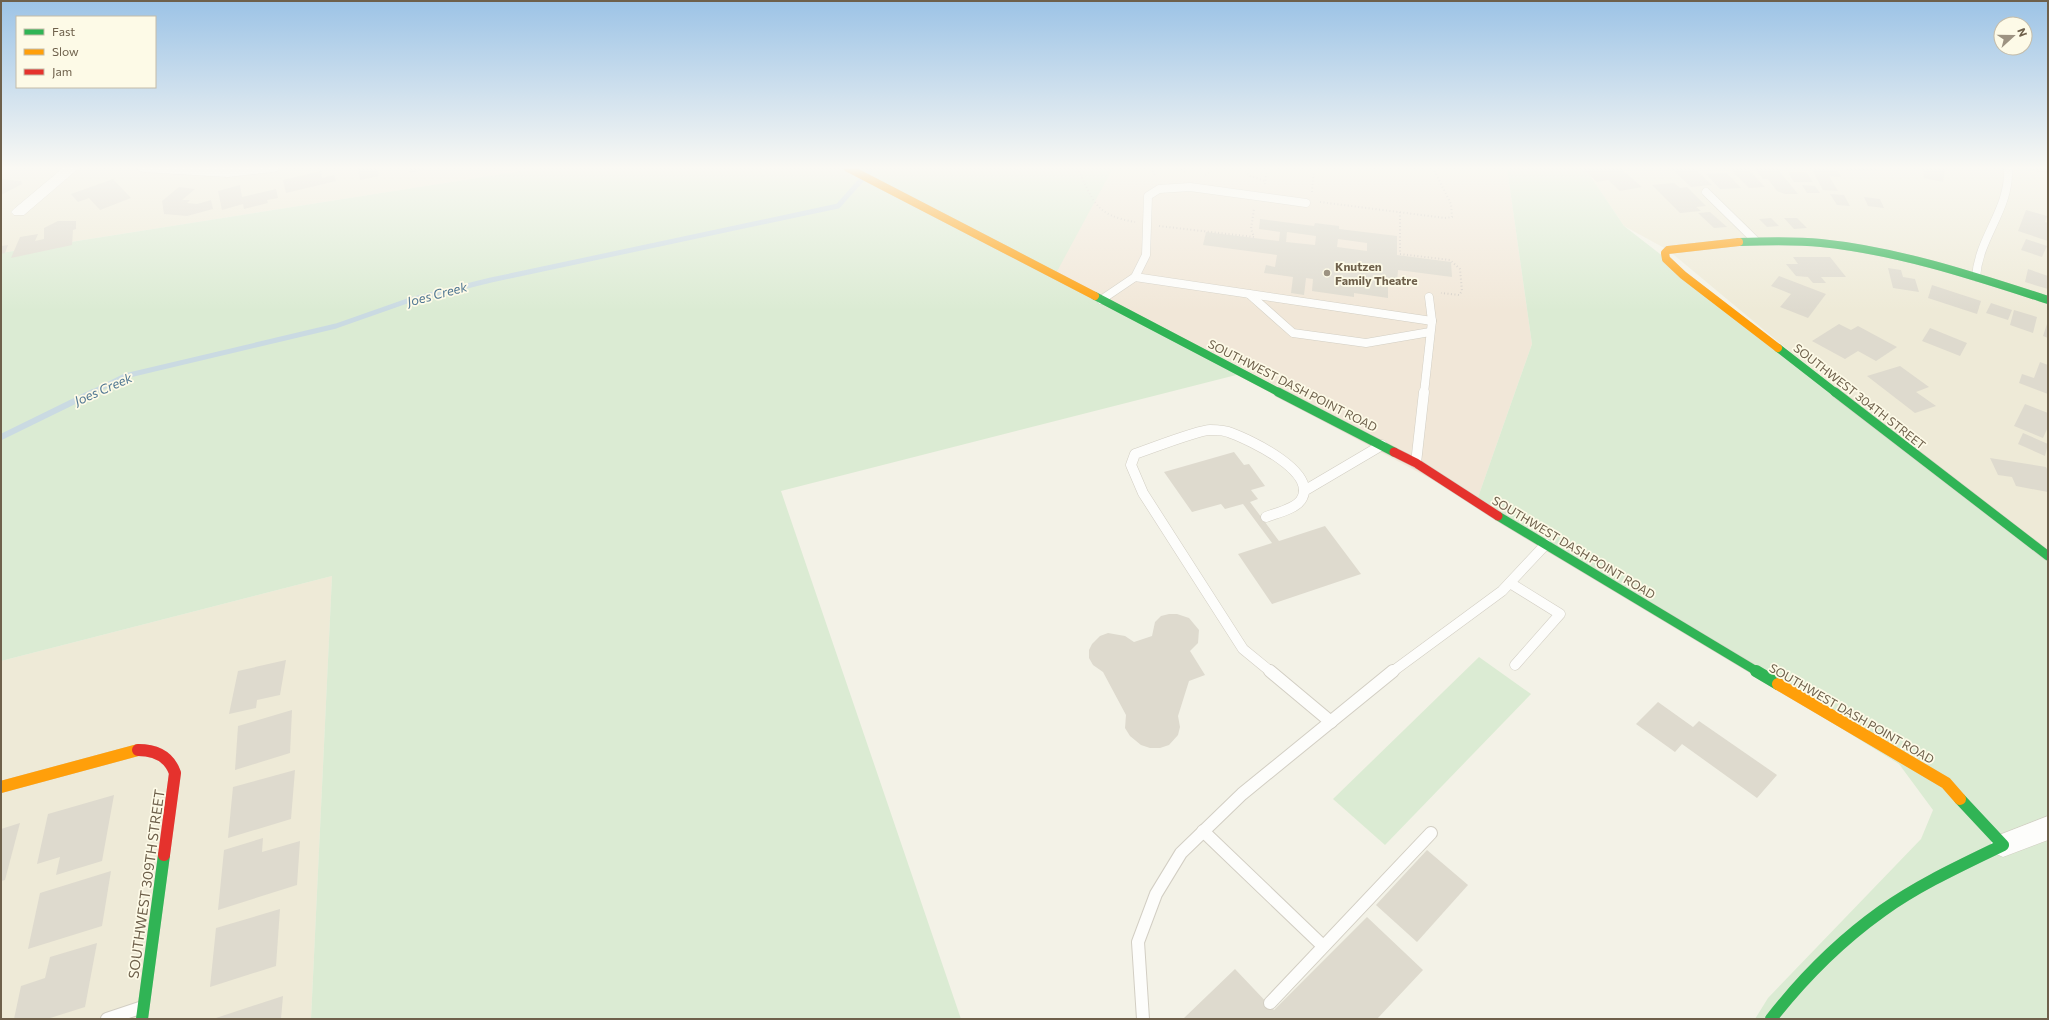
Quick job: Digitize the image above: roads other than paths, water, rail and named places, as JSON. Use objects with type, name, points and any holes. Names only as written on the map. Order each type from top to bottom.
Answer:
[{"type":"main road","name":"SOUTHWEST DASH POINT ROAD","points":[[939,216],[1416,463],[1476,503],[1946,783],[1988,831],[2003,845]]},
{"type":"main road","points":[[1756,241],[1815,241],[1894,253],[2048,300]]},
{"type":"main road","name":"SOUTHWEST 304TH STREET","points":[[1756,241],[1682,247],[1666,251],[1665,255],[1666,259],[1683,275],[2048,556]]},
{"type":"main road","name":"SOUTHWEST 309TH STREET","points":[[1,787],[129,751],[144,750],[166,756],[173,764],[175,773],[143,1013]]},
{"type":"main road","points":[[1771,1019],[1779,1008],[1847,938],[1868,920],[1917,889],[2003,845]]},
{"type":"street","points":[[2003,845],[2048,828]]},
{"type":"lane","points":[[1101,300],[1136,277],[1146,255],[1147,216]]},
{"type":"lane","points":[[1730,216],[1756,241]]},
{"type":"lane","points":[[1976,277],[1975,268],[1981,249],[1998,216]]},
{"type":"lane","points":[[1136,277],[1432,321]]},
{"type":"lane","points":[[1249,294],[1293,333],[1366,343],[1430,332]]},
{"type":"lane","points":[[1416,463],[1432,321],[1429,297]]},
{"type":"lane","points":[[1266,517],[1294,506],[1301,500],[1304,491],[1300,476],[1279,457],[1230,432],[1208,430],[1195,433],[1135,454],[1131,465],[1143,493],[1243,649],[1331,722]]},
{"type":"lane","points":[[1304,491],[1382,445]]},
{"type":"lane","points":[[1143,1019],[1138,942],[1156,894],[1180,853],[1242,794],[1385,677],[1502,591],[1546,544]]},
{"type":"lane","points":[[1510,583],[1560,614],[1515,665]]},
{"type":"lane","points":[[1203,831],[1323,946]]},
{"type":"lane","points":[[1270,1003],[1431,833]]},
{"type":"lane","points":[[107,1019],[143,1013]]},
{"type":"waterway","name":"Joes Creek","points":[[93,392],[125,376],[336,326],[410,300],[491,280],[793,216]]},
{"type":"waterway","name":"Joes Creek","points":[[1,437],[93,392]]},
{"type":"place","name":"Knutzen Family Theatre","points":[[1327,273]]}]
